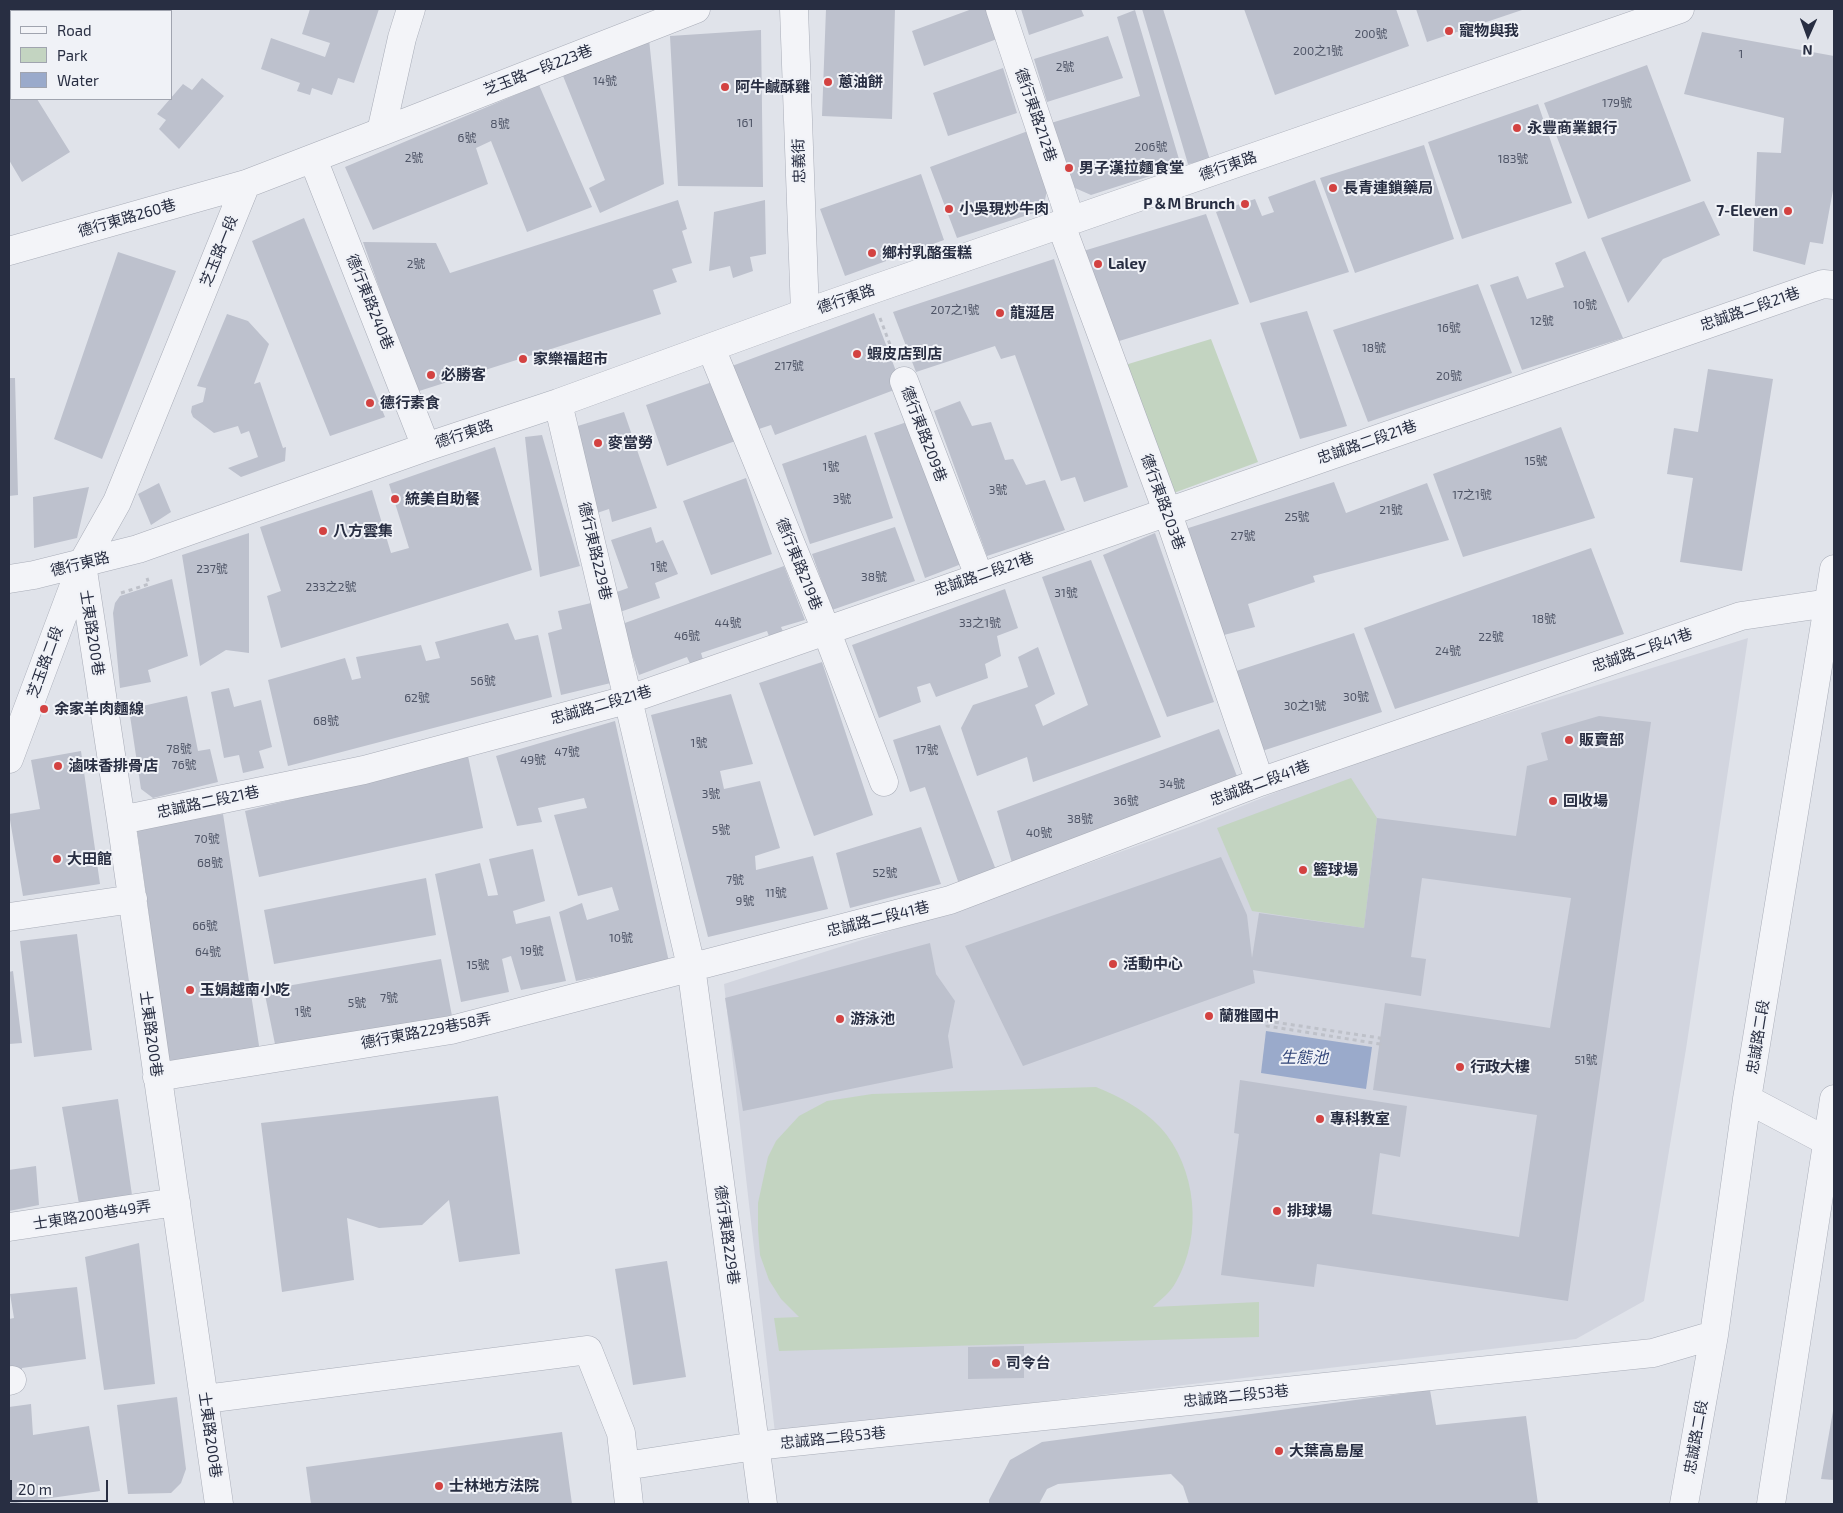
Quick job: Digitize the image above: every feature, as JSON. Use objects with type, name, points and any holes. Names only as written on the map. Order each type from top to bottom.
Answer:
[{"type":"street","points":[[246,184],[381,132],[402,38],[411,9]]},
{"type":"street","name":"芝玉路一段223巷","points":[[381,132],[696,9]]},
{"type":"street","name":"忠義街","points":[[794,9],[805,313]]},
{"type":"street","name":"德行東路212巷","points":[[1000,9],[1066,223]]},
{"type":"street","name":"德行東路","points":[[9,579],[82,564],[138,549],[426,447],[558,403],[805,313],[1066,223],[1616,20],[1680,9]]},
{"type":"street","name":"德行東路240巷","points":[[313,159],[426,447]]},
{"type":"street","name":"德行東路260巷","points":[[9,251],[246,184]]},
{"type":"street","name":"芝玉路一段","points":[[82,564],[117,502],[246,184]]},
{"type":"street","name":"德行東路203巷","points":[[1066,223],[1260,782]]},
{"type":"street","name":"忠誠路二段21巷","points":[[121,820],[364,770],[630,699],[979,576],[1823,284],[1834,285]]},
{"type":"street","name":"德行東路219巷","points":[[711,348],[826,630],[884,782]]},
{"type":"street","name":"德行東路209巷","points":[[904,381],[979,576]]},
{"type":"street","name":"德行東路229巷","points":[[558,403],[630,699],[691,966],[763,1504]]},
{"type":"street","name":"芝玉路二段","points":[[9,759],[82,564]]},
{"type":"street","name":"士東路200巷","points":[[82,564],[133,899],[157,1077],[205,1399],[212,1503]]},
{"type":"street","name":"忠誠路二段","points":[[1684,1504],[1714,1335],[1747,1099],[1834,569]]},
{"type":"street","name":"忠誠路二段41巷","points":[[691,966],[950,900],[1260,782],[1741,616],[1829,603]]},
{"type":"street","points":[[9,917],[133,899]]},
{"type":"street","name":"德行東路229巷58弄","points":[[157,1077],[451,1030],[691,966]]},
{"type":"street","points":[[1747,1099],[1831,1144]]},
{"type":"street","points":[[1771,1504],[1831,1144],[1834,1099]]},
{"type":"street","name":"士東路200巷49弄","points":[[9,1227],[176,1202]]},
{"type":"street","name":"忠誠路二段53巷","points":[[625,1466],[755,1446],[1653,1353],[1714,1335]]},
{"type":"street","points":[[205,1399],[588,1350],[621,1433],[629,1504]]},
{"type":"path","name":"德行東路209巷","points":[[870,291],[904,381]]},
{"type":"path","points":[[121,592],[149,584],[145,572]]},
{"type":"path","points":[[1267,1021],[1380,1038],[1380,1044],[1267,1026],[1267,1021]]},
{"type":"shaded area","name":"蘭雅國中","points":[[1748,638],[1686,1049],[1644,1301],[1576,1339],[775,1433],[724,984],[990,899],[1200,823],[1351,762]]},
{"type":"green space","points":[[1211,339],[1258,462],[1171,494],[1125,365]]},
{"type":"green space","name":"籃球場","points":[[1351,778],[1377,818],[1364,928],[1252,911],[1217,828]]},
{"type":"green space","points":[[1096,1087],[1114,1095],[1146,1114],[1160,1127],[1172,1143],[1182,1162],[1188,1181],[1193,1223],[1185,1264],[1174,1286],[1153,1307],[1259,1302],[1259,1337],[779,1351],[774,1318],[799,1317],[781,1299],[769,1280],[760,1255],[758,1203],[768,1157],[776,1141],[799,1116],[827,1101],[872,1094]]},
{"type":"water","name":"生態池","points":[[1266,1031],[1372,1047],[1366,1089],[1261,1073]]},
{"type":"building","points":[[310,9],[379,9],[354,83],[338,78],[332,95],[312,88],[310,95],[297,91],[300,83],[261,69],[271,38],[325,57],[330,43],[302,34]]},
{"type":"building","points":[[826,9],[895,9],[892,119],[822,116]]},
{"type":"building","points":[[972,9],[991,9],[997,39],[924,66],[912,31]]},
{"type":"building","points":[[1021,9],[1081,9],[1084,16],[1029,35]]},
{"type":"building","points":[[1142,9],[1163,9],[1210,160],[1188,164]]},
{"type":"building","points":[[1244,9],[1396,9],[1409,46],[1275,95]]},
{"type":"building","points":[[1416,9],[1525,9],[1427,42]]},
{"type":"building","points":[[1135,10],[1181,166],[1091,195],[1068,185],[1051,123],[1140,96],[1117,17]]},
{"type":"building","points":[[761,30],[763,187],[678,186],[670,36]]},
{"type":"building","points":[[1702,32],[1834,56],[1834,185],[1823,244],[1810,242],[1805,265],[1753,251],[1757,152],[1781,153],[1784,118],[1684,94]]},
{"type":"building","points":[[1108,36],[1123,78],[1047,102],[1034,59]]},
{"type":"building","points":[[649,39],[664,184],[600,213],[589,188],[605,180],[561,71]]},
{"type":"building","points":[[9,54],[10,100],[38,100],[70,152],[22,182],[9,160]]},
{"type":"building","points":[[1647,65],[1691,181],[1588,219],[1544,103]]},
{"type":"building","points":[[1003,68],[1017,113],[948,136],[933,93]]},
{"type":"building","points":[[202,78],[224,96],[179,149],[159,129],[166,120],[157,114],[169,100],[172,100],[172,97],[183,84],[192,90]]},
{"type":"building","points":[[539,85],[592,207],[527,232],[491,141],[476,148],[488,184],[373,230],[345,167]]},
{"type":"building","points":[[1538,104],[1572,203],[1462,239],[1428,142]]},
{"type":"building","points":[[1028,131],[1048,185],[1043,210],[957,238],[930,167]]},
{"type":"building","points":[[1424,145],[1454,239],[1355,273],[1320,178]]},
{"type":"building","points":[[921,174],[944,240],[845,276],[820,209]]},
{"type":"building","points":[[1315,180],[1349,272],[1250,303],[1216,212],[1255,199],[1262,216],[1274,212],[1268,197]]},
{"type":"building","points":[[678,200],[687,229],[682,231],[692,263],[672,269],[677,282],[653,290],[661,314],[416,392],[363,242],[436,243],[450,273]]},
{"type":"building","points":[[765,200],[766,254],[750,257],[753,271],[733,278],[730,266],[709,271],[714,212]]},
{"type":"building","points":[[1704,201],[1720,235],[1663,259],[1628,303],[1601,238]]},
{"type":"building","points":[[1206,214],[1239,304],[1116,342],[1080,252]]},
{"type":"building","points":[[304,218],[385,417],[330,436],[252,241]]},
{"type":"building","points":[[1585,251],[1623,338],[1522,370],[1490,285],[1518,276],[1527,299],[1564,287],[1555,263]]},
{"type":"building","points":[[118,252],[176,271],[102,459],[54,439]]},
{"type":"building","points":[[1054,259],[1128,487],[1084,502],[1075,477],[1061,481],[1015,355],[1001,359],[995,346],[916,372],[893,312]]},
{"type":"building","points":[[1478,284],[1512,373],[1368,422],[1333,330]]},
{"type":"building","points":[[1307,311],[1347,426],[1300,439],[1260,323]]},
{"type":"building","points":[[874,313],[902,387],[775,435],[771,425],[756,430],[732,366]]},
{"type":"building","points":[[227,314],[248,321],[269,344],[254,384],[260,382],[283,448],[286,447],[285,461],[241,477],[228,468],[258,457],[249,431],[241,434],[238,426],[214,433],[193,417],[191,412],[192,406],[203,402],[206,388],[197,386]]},
{"type":"building","points":[[1708,369],[1773,379],[1742,571],[1680,562],[1693,478],[1667,474],[1674,428],[1698,432]]},
{"type":"building","points":[[9,378],[15,378],[18,495],[9,496]]},
{"type":"building","points":[[715,381],[738,440],[667,466],[646,405]]},
{"type":"building","points":[[960,401],[972,426],[991,422],[1005,460],[1013,459],[1026,485],[1045,480],[1065,530],[987,556],[934,411]]},
{"type":"building","points":[[624,412],[657,508],[612,522],[609,509],[588,516],[571,428]]},
{"type":"building","points":[[910,421],[964,563],[925,578],[874,433]]},
{"type":"building","points":[[1561,427],[1595,518],[1463,557],[1433,474]]},
{"type":"building","points":[[542,435],[580,566],[540,577],[525,437]]},
{"type":"building","points":[[866,435],[893,518],[810,544],[782,464]]},
{"type":"building","points":[[495,447],[532,570],[281,648],[267,596],[281,591],[260,527],[372,490],[391,553],[409,548],[389,484]]},
{"type":"building","points":[[746,478],[772,554],[711,575],[683,501]]},
{"type":"building","points":[[1334,482],[1346,513],[1427,483],[1449,540],[1313,576],[1315,582],[1248,604],[1255,627],[1220,636],[1182,530]]},
{"type":"building","points":[[159,483],[171,512],[151,525],[138,494]]},
{"type":"building","points":[[89,487],[77,538],[34,548],[33,497]]},
{"type":"building","points":[[651,527],[656,543],[663,540],[678,574],[655,583],[660,598],[620,612],[614,593],[628,588],[611,540]]},
{"type":"building","points":[[895,527],[915,581],[832,610],[812,554]]},
{"type":"building","points":[[249,533],[249,653],[226,650],[200,666],[182,555]]},
{"type":"building","points":[[1155,533],[1214,702],[1167,717],[1103,555]]},
{"type":"building","points":[[1591,548],[1624,634],[1395,709],[1364,628]]},
{"type":"building","points":[[1091,560],[1161,737],[1033,782],[1027,757],[977,776],[961,728],[973,705],[1028,687],[1018,657],[1038,647],[1055,694],[1035,705],[1043,726],[1088,705],[1042,577]]},
{"type":"building","points":[[784,566],[805,620],[781,627],[785,636],[771,641],[767,631],[701,653],[704,663],[692,668],[687,657],[639,675],[622,624]]},
{"type":"building","points":[[172,579],[188,656],[148,670],[151,682],[120,688],[113,613],[115,603],[120,596]]},
{"type":"building","points":[[1005,589],[1018,628],[997,636],[1001,656],[985,664],[988,678],[936,697],[930,683],[917,687],[921,702],[879,718],[852,645]]},
{"type":"building","points":[[591,603],[615,682],[561,695],[548,633],[562,629],[558,611]]},
{"type":"building","points":[[508,623],[515,640],[538,635],[552,697],[288,766],[268,680],[345,658],[352,680],[361,678],[356,657],[421,645],[426,661],[440,658],[435,642]]},
{"type":"building","points":[[1354,633],[1382,712],[1259,752],[1230,673]]},
{"type":"building","points":[[822,662],[873,815],[814,836],[759,683]]},
{"type":"building","points":[[229,688],[234,707],[261,700],[272,747],[259,751],[264,768],[243,773],[239,755],[224,758],[211,692]]},
{"type":"building","points":[[731,694],[753,764],[720,771],[724,789],[760,781],[780,848],[755,856],[756,870],[813,856],[828,909],[708,937],[651,715]]},
{"type":"building","points":[[187,696],[198,751],[210,749],[218,782],[153,798],[141,789],[129,709]]},
{"type":"building","points":[[1599,716],[1651,722],[1568,1301],[1317,1264],[1314,1287],[1221,1275],[1239,1134],[1234,1133],[1240,1080],[1407,1106],[1400,1157],[1380,1153],[1372,1214],[1519,1237],[1537,1115],[1373,1090],[1385,1003],[1550,1028],[1571,898],[1422,878],[1411,957],[1426,959],[1421,996],[1253,970],[1255,983],[1023,1066],[965,946],[1221,857],[1247,915],[1252,958],[1259,913],[1364,928],[1377,818],[1516,836],[1527,766],[1548,760],[1541,733]]},
{"type":"building","points":[[615,721],[669,962],[576,981],[559,912],[582,903],[587,920],[619,910],[612,887],[578,896],[554,815],[587,808],[584,798],[538,808],[542,822],[517,826],[496,756]]},
{"type":"building","points":[[940,725],[996,870],[959,884],[925,787],[910,792],[893,740]]},
{"type":"building","points":[[1219,729],[1238,779],[1012,863],[997,811]]},
{"type":"building","points":[[81,751],[100,884],[23,896],[9,814],[40,809],[31,760]]},
{"type":"building","points":[[468,756],[483,828],[259,877],[245,811]]},
{"type":"building","points":[[223,814],[260,1052],[170,1068],[137,829]]},
{"type":"building","points":[[921,827],[941,884],[850,908],[836,853]]},
{"type":"building","points":[[533,849],[545,901],[513,911],[516,924],[550,916],[566,981],[521,990],[511,956],[502,959],[509,992],[461,1002],[435,874],[480,863],[488,896],[498,895],[489,859]]},
{"type":"building","points":[[426,878],[436,935],[274,964],[264,910]]},
{"type":"building","points":[[77,934],[92,1050],[34,1057],[20,941]]},
{"type":"building","name":"游泳池","points":[[930,943],[936,974],[955,1001],[948,1036],[953,1068],[743,1111],[725,998]]},
{"type":"building","points":[[441,959],[453,1021],[276,1049],[264,990]]},
{"type":"building","points":[[13,971],[22,1043],[9,1044],[9,972]]},
{"type":"building","points":[[498,1096],[520,1254],[459,1262],[449,1200],[422,1225],[379,1228],[347,1218],[354,1280],[282,1292],[261,1123]]},
{"type":"building","points":[[118,1099],[132,1195],[79,1204],[62,1107]]},
{"type":"building","points":[[36,1166],[39,1205],[9,1211],[9,1170]]},
{"type":"building","points":[[139,1243],[155,1384],[104,1390],[85,1257]]},
{"type":"building","points":[[667,1261],[686,1377],[633,1385],[615,1269]]},
{"type":"building","points":[[77,1287],[86,1359],[22,1368],[22,1371],[9,1373],[9,1319],[14,1318],[10,1294]]},
{"type":"building","name":"司令台","points":[[1024,1346],[1024,1378],[968,1379],[968,1347]]},
{"type":"building","name":"大葉高島屋","points":[[1430,1390],[1436,1425],[1526,1416],[1538,1504],[1189,1504],[1183,1486],[1171,1474],[1058,1484],[1047,1489],[1039,1504],[989,1504],[989,1500],[1010,1460],[1042,1442]]},
{"type":"building","points":[[177,1397],[186,1469],[181,1483],[171,1493],[128,1494],[117,1405]]},
{"type":"building","points":[[31,1404],[33,1435],[89,1426],[100,1491],[9,1504],[9,1407]]},
{"type":"building","points":[[1833,1411],[1834,1480],[1821,1479]]},
{"type":"building","name":"士林地方法院","points":[[562,1432],[572,1504],[311,1504],[306,1467]]},
{"type":"place","name":"寵物與我","points":[[1449,31]]},
{"type":"place","name":"蔥油餅","points":[[828,82]]},
{"type":"place","name":"阿牛鹹酥雞","points":[[725,87]]},
{"type":"place","name":"永豐商業銀行","points":[[1517,128]]},
{"type":"place","name":"男子漢拉麵食堂","points":[[1069,168]]},
{"type":"place","name":"長青連鎖藥局","points":[[1333,188]]},
{"type":"place","name":"P＆M Brunch","points":[[1245,204]]},
{"type":"place","name":"小吳現炒牛肉","points":[[949,209]]},
{"type":"place","name":"7-Eleven","points":[[1788,211]]},
{"type":"place","name":"鄉村乳酪蛋糕","points":[[872,253]]},
{"type":"place","name":"Laley","points":[[1098,264]]},
{"type":"place","name":"龍涎居","points":[[1000,313]]},
{"type":"place","name":"蝦皮店到店","points":[[857,354]]},
{"type":"place","name":"家樂福超市","points":[[523,359]]},
{"type":"place","name":"必勝客","points":[[431,375]]},
{"type":"place","name":"德行素食","points":[[370,403]]},
{"type":"place","name":"麥當勞","points":[[598,443]]},
{"type":"place","name":"統美自助餐","points":[[395,499]]},
{"type":"place","name":"八方雲集","points":[[323,531]]},
{"type":"place","name":"余家羊肉麵線","points":[[44,709]]},
{"type":"place","name":"販賣部","points":[[1569,740]]},
{"type":"place","name":"滷味香排骨店","points":[[58,766]]},
{"type":"place","name":"回收場","points":[[1553,801]]},
{"type":"place","name":"大田館","points":[[57,859]]},
{"type":"place","name":"籃球場","points":[[1303,870]]},
{"type":"place","name":"活動中心","points":[[1113,964]]},
{"type":"place","name":"玉娟越南小吃","points":[[190,990]]},
{"type":"place","name":"蘭雅國中","points":[[1209,1016]]},
{"type":"place","name":"游泳池","points":[[840,1019]]},
{"type":"place","name":"行政大樓","points":[[1460,1067]]},
{"type":"place","name":"專科教室","points":[[1320,1119]]},
{"type":"place","name":"排球場","points":[[1277,1211]]},
{"type":"place","name":"司令台","points":[[996,1363]]},
{"type":"place","name":"大葉高島屋","points":[[1279,1451]]},
{"type":"place","name":"士林地方法院","points":[[439,1486]]}]
